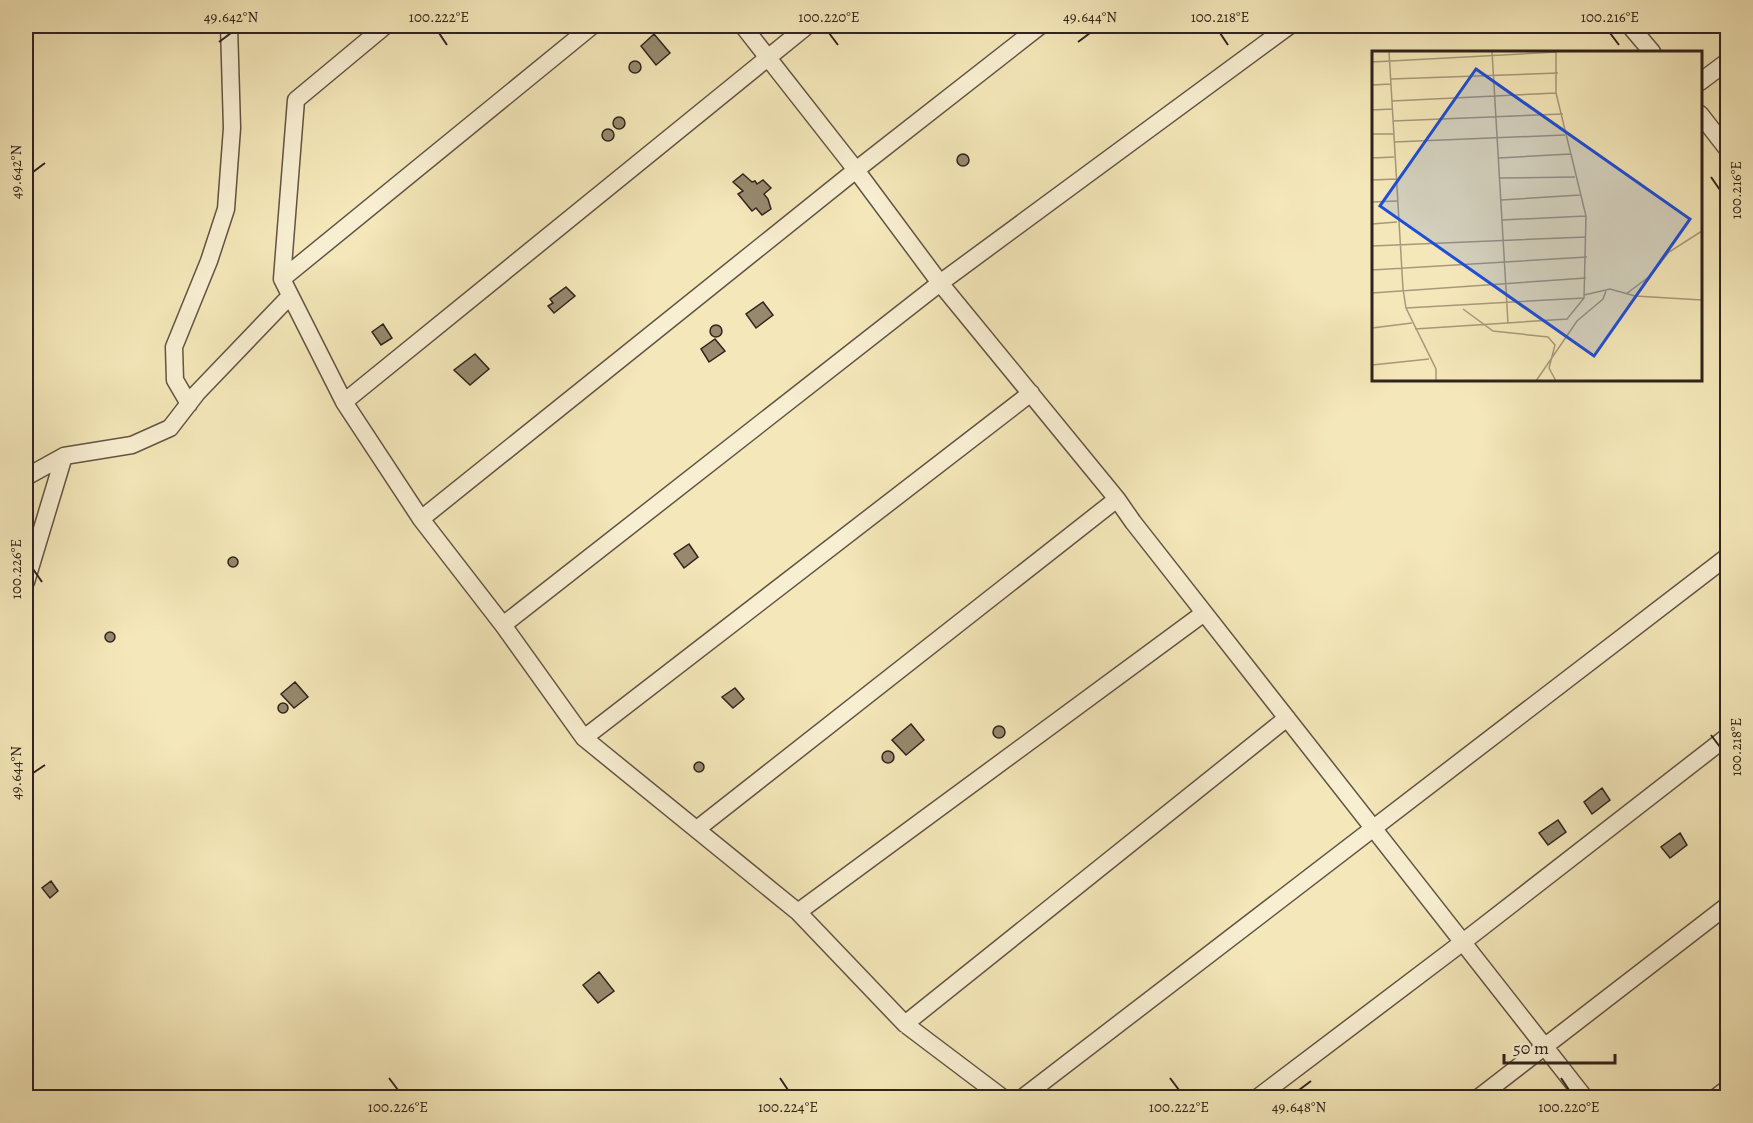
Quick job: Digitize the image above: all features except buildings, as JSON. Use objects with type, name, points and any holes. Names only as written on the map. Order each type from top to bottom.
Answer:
[{"type":"street","points":[[189,404],[175,380],[174,347],[209,261],[226,209],[232,128],[230,26]]},
{"type":"street","points":[[385,26],[296,100],[282,279],[344,402],[421,519],[503,624],[584,738],[798,912],[905,1024],[1003,1098]]},
{"type":"street","points":[[282,279],[592,26]]},
{"type":"street","points":[[743,26],[856,170],[940,283],[1117,500],[1585,1098]]},
{"type":"street","points":[[344,402],[807,26]]},
{"type":"street","points":[[421,519],[856,170],[1040,26]]},
{"type":"street","points":[[503,624],[940,283],[1289,26]]},
{"type":"street","points":[[1630,26],[1651,51]]},
{"type":"street","points":[[1702,81],[1728,61]]},
{"type":"street","points":[[1702,115],[1728,150]]},
{"type":"street","points":[[26,477],[64,456],[132,445],[170,428],[197,393],[290,296]]},
{"type":"street","points":[[584,738],[1031,393]]},
{"type":"street","points":[[26,582],[64,456]]},
{"type":"street","points":[[697,829],[1117,500]]},
{"type":"street","points":[[1022,1098],[1728,556]]},
{"type":"street","points":[[798,912],[1204,613]]},
{"type":"street","points":[[905,1024],[1287,718]]},
{"type":"street","points":[[1257,1098],[1463,942],[1728,736]]},
{"type":"street","points":[[1478,1098],[1728,905]]},
{"type":"street","points":[[1715,1098],[1728,1088]]}]
